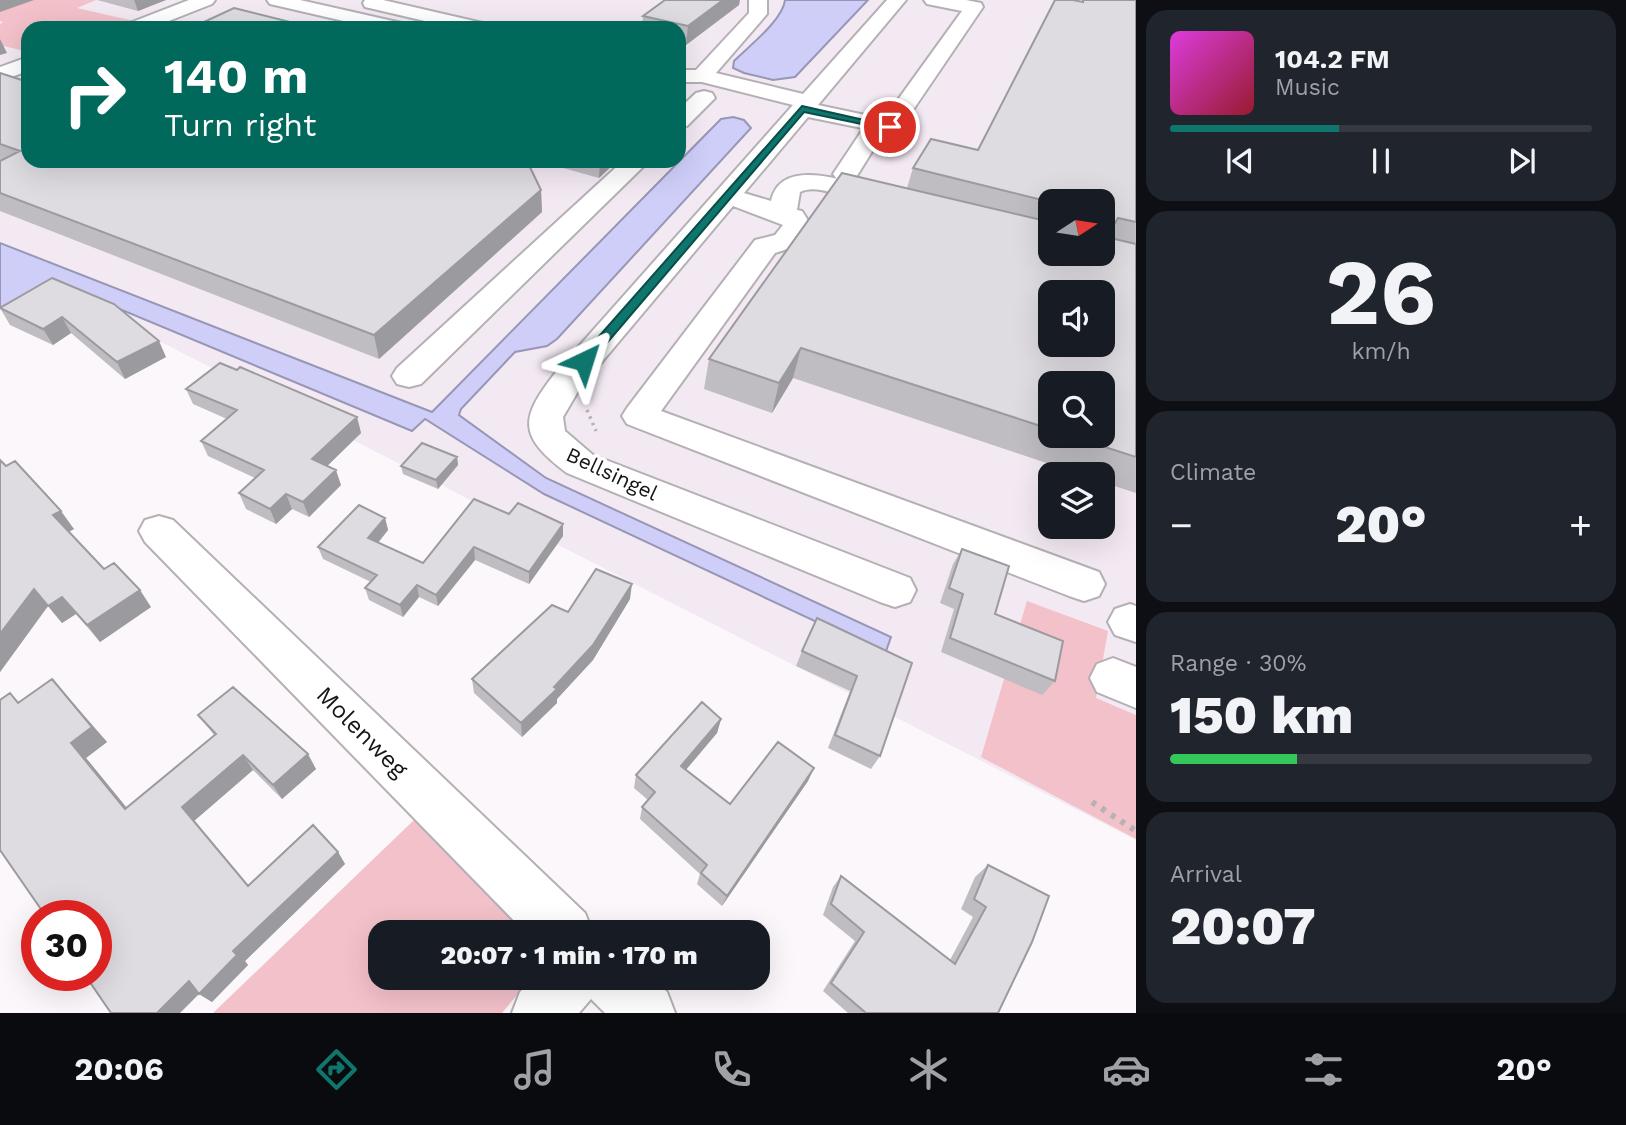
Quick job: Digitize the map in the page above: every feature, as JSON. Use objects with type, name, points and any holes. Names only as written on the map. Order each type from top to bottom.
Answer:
[{"type":"street","points":[[152,21],[206,0]]},
{"type":"street","points":[[276,0],[368,21]]},
{"type":"street","points":[[359,0],[450,21]]},
{"type":"street","points":[[686,111],[758,14],[758,0]]},
{"type":"street","name":"Bellsingel","points":[[895,590],[580,464],[554,446],[544,422],[548,405],[897,0]]},
{"type":"street","points":[[846,174],[869,137],[890,127],[974,7],[933,0]]},
{"type":"street","points":[[0,75],[21,66]]},
{"type":"street","points":[[686,79],[703,87],[801,110],[890,127]]},
{"type":"street","points":[[686,91],[703,87]]},
{"type":"street","points":[[409,376],[630,168]]},
{"type":"street","points":[[783,212],[784,197],[789,188],[797,183],[839,189],[905,206]]},
{"type":"street","points":[[728,196],[792,217],[797,225],[793,235],[788,241],[765,246],[639,416],[1084,584]]},
{"type":"street","name":"Molenweg","points":[[159,531],[552,920]]},
{"type":"street","points":[[541,1013],[561,990]]},
{"type":"street","points":[[623,990],[646,1013]]},
{"type":"path","points":[[1092,802],[1136,831]]},
{"type":"shaded area","points":[[0,0],[1136,0],[1136,840],[161,342],[0,245]]},
{"type":"shaded area","points":[[30,0],[96,0],[77,8],[134,21],[21,21],[21,50],[0,45],[0,24],[3,22],[0,21],[0,11]]},
{"type":"shaded area","points":[[1027,601],[1108,631],[1096,698],[1136,715],[1136,839],[981,757]]},
{"type":"shaded area","points":[[414,820],[512,920],[368,920],[368,990],[521,990],[502,1013],[213,1013]]},
{"type":"water","points":[[785,0],[868,0],[795,77],[773,80],[733,68],[734,61],[778,16]]},
{"type":"water","points":[[733,117],[744,120],[751,128],[557,339],[547,346],[515,352],[461,409],[459,415],[546,478],[891,637],[885,654],[544,494],[425,419],[412,431],[55,282],[0,308],[0,243],[432,412],[673,168],[686,168],[686,154],[721,119]]},
{"type":"building","points":[[665,0],[723,0],[688,26],[686,21],[666,21],[643,16]]},
{"type":"building","points":[[1055,0],[1136,0],[1136,222],[1118,218],[1115,223],[1115,189],[1038,189],[1038,199],[913,168],[931,139],[978,150]]},
{"type":"building","points":[[234,8],[286,21],[206,21]]},
{"type":"building","points":[[0,73],[21,80],[21,168],[530,168],[541,190],[374,335],[0,193],[0,161],[20,151],[0,144]]},
{"type":"building","points":[[842,173],[1038,219],[1038,266],[1115,266],[1115,239],[1136,244],[1136,457],[1108,448],[1115,448],[1115,371],[1038,371],[1038,425],[801,348],[779,383],[709,359]]},
{"type":"building","points":[[52,278],[114,304],[159,341],[117,362],[62,317],[43,329],[0,308]]},
{"type":"building","points":[[220,363],[237,370],[240,367],[357,417],[312,459],[336,470],[303,502],[286,494],[270,509],[239,493],[264,470],[201,441],[237,410],[186,389]]},
{"type":"building","points":[[422,443],[457,457],[436,480],[401,466]]},
{"type":"building","points":[[0,460],[6,466],[15,461],[61,511],[53,515],[104,569],[114,563],[140,590],[87,625],[62,597],[48,606],[34,589],[0,634]]},
{"type":"building","points":[[474,499],[509,514],[518,503],[563,524],[529,572],[474,547],[436,595],[417,585],[400,605],[365,588],[377,575],[318,547],[359,505],[385,518],[368,538],[423,563]]},
{"type":"building","points":[[962,549],[1009,566],[995,614],[1063,641],[1055,681],[950,638],[963,594],[949,588]]},
{"type":"building","points":[[596,569],[632,584],[593,645],[554,687],[557,689],[521,723],[472,679],[552,605],[568,612]]},
{"type":"building","points":[[817,618],[912,663],[880,756],[835,735],[857,676],[802,651]]},
{"type":"building","points":[[52,679],[92,727],[71,743],[125,809],[216,734],[198,715],[233,687],[308,754],[273,785],[243,755],[182,807],[248,886],[313,825],[338,852],[233,951],[237,955],[199,994],[189,981],[157,1013],[111,1013],[96,991],[112,991],[112,900],[35,900],[0,850],[0,700],[10,693],[18,703]]},
{"type":"building","points":[[702,702],[721,719],[681,766],[730,804],[778,742],[814,768],[727,896],[701,873],[707,865],[642,807],[655,792],[636,775]]},
{"type":"building","points":[[988,865],[1049,896],[1032,942],[998,1013],[866,1013],[831,983],[864,932],[831,904],[841,876],[955,964],[986,907],[974,899]]},
{"type":"route","points":[[584,361],[802,109],[890,127]]}]
